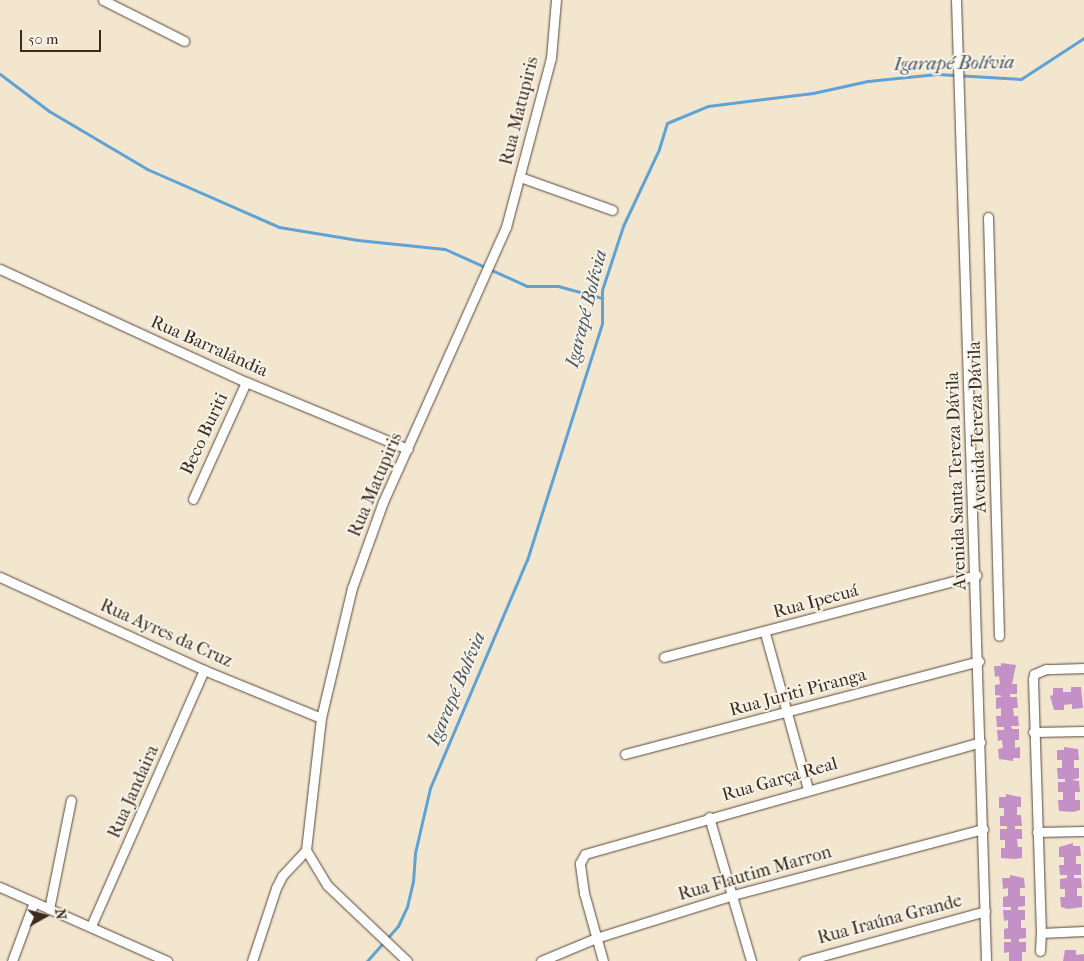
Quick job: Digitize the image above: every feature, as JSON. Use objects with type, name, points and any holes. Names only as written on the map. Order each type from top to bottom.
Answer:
[{"type":"street","points":[[103,0],[184,41]]},
{"type":"street","name":"Rua Matupiris","points":[[306,850],[321,718],[352,588],[383,502],[484,280],[520,177],[551,58],[556,0]]},
{"type":"street","name":"Avenida Santa Tereza Dávila","points":[[956,0],[979,661],[986,961]]},
{"type":"street","points":[[520,177],[612,210]]},
{"type":"street","name":"Avenida Tereza Dávila","points":[[988,217],[999,636]]},
{"type":"street","name":"Rua Barralândia","points":[[0,269],[246,382],[408,449]]},
{"type":"street","name":"Beco Buriti","points":[[193,499],[246,382]]},
{"type":"street","name":"Rua Ipecuá","points":[[664,658],[765,633],[976,575]]},
{"type":"street","name":"Rua Ayres da Cruz","points":[[0,577],[204,670],[321,718]]},
{"type":"street","points":[[765,633],[789,713],[808,789]]},
{"type":"street","name":"Rua Juriti Piranga","points":[[625,754],[789,713],[979,661]]},
{"type":"street","points":[[1040,951],[1041,933],[1033,732],[1034,674],[1046,669],[1084,668]]},
{"type":"street","name":"Rua Jandaira","points":[[91,926],[204,670]]},
{"type":"street","points":[[1033,732],[1084,731]]},
{"type":"street","name":"Rua Garça Real","points":[[596,938],[584,893],[580,863],[582,857],[709,817],[980,742]]},
{"type":"street","points":[[49,909],[71,800]]},
{"type":"street","points":[[709,817],[751,961]]},
{"type":"street","name":"Rua Flautim Marron","points":[[541,961],[596,938],[733,895],[983,828]]},
{"type":"street","points":[[1037,832],[1084,831]]},
{"type":"street","points":[[252,961],[276,888],[282,876],[306,850],[327,885],[407,961]]},
{"type":"street","points":[[0,887],[167,961]]},
{"type":"street","points":[[12,961],[34,902]]},
{"type":"street","name":"Rua Iraúna Grande","points":[[804,961],[985,911]]},
{"type":"street","points":[[1041,933],[1084,931]]},
{"type":"street","points":[[596,938],[603,961]]},
{"type":"building","points":[[1001,663],[1016,665],[1012,684],[1017,684],[1017,694],[1010,694],[1010,697],[1017,697],[1018,708],[1013,708],[1014,716],[1018,716],[1019,726],[1011,726],[1012,729],[1019,729],[1019,740],[1015,740],[1015,748],[1020,747],[1020,758],[1013,758],[1013,761],[999,759],[998,749],[1003,748],[1002,740],[998,741],[997,730],[1004,730],[1004,727],[997,727],[996,716],[1001,716],[1001,708],[996,709],[996,698],[1003,696],[995,695],[995,685],[1000,684],[999,676],[995,677],[994,666],[1001,666]]},
{"type":"building","points":[[1071,687],[1081,687],[1083,708],[1072,709],[1072,704],[1064,705],[1064,710],[1054,710],[1050,696],[1053,695],[1053,688],[1063,688],[1063,692],[1071,692]]},
{"type":"building","points":[[1064,747],[1078,749],[1079,760],[1074,760],[1074,768],[1079,768],[1079,778],[1072,780],[1079,781],[1080,792],[1075,792],[1075,800],[1080,800],[1080,810],[1073,812],[1059,811],[1058,800],[1063,800],[1063,792],[1058,792],[1058,782],[1065,782],[1065,779],[1058,779],[1057,768],[1062,768],[1062,760],[1057,760],[1057,750],[1064,750]]},
{"type":"building","points":[[1006,794],[1021,797],[1021,807],[1017,807],[1017,815],[1021,815],[1022,826],[1015,826],[1015,829],[1022,829],[1022,839],[1017,839],[1018,847],[1022,847],[1022,858],[1001,858],[1001,848],[1005,848],[1005,840],[1000,840],[1000,829],[1007,829],[1007,826],[1000,826],[1000,816],[1004,816],[1004,808],[999,808],[999,797],[1006,797]]},
{"type":"building","points":[[1073,843],[1073,846],[1080,846],[1081,856],[1076,856],[1076,864],[1081,864],[1081,875],[1074,875],[1074,878],[1081,878],[1082,888],[1077,888],[1077,896],[1082,896],[1082,907],[1068,909],[1061,907],[1060,897],[1065,897],[1065,889],[1060,889],[1060,879],[1067,878],[1067,875],[1060,875],[1059,865],[1064,865],[1064,857],[1059,857],[1059,847]]},
{"type":"building","points":[[1010,875],[1024,878],[1025,888],[1020,888],[1020,896],[1025,896],[1025,906],[1018,907],[1018,910],[1025,910],[1025,920],[1021,920],[1021,928],[1026,928],[1026,938],[1019,939],[1019,942],[1026,942],[1026,952],[1022,952],[1022,961],[1009,961],[1009,952],[1004,953],[1004,942],[1011,942],[1011,939],[1004,939],[1004,929],[1008,928],[1008,920],[1004,921],[1003,910],[1011,910],[1011,907],[1003,907],[1003,897],[1008,896],[1008,888],[1003,889],[1002,878],[1010,878]]},
{"type":"building","points":[[1065,950],[1076,950],[1076,955],[1084,954],[1084,961],[1063,961]]},
{"type":"waterway","name":"Igarapé Bolívia","points":[[367,961],[398,926],[407,907],[413,882],[415,853],[430,788],[527,560],[602,323],[602,290],[623,226],[659,149],[667,123],[708,106],[813,93],[868,81],[937,74],[1021,79],[1084,38]]},
{"type":"waterway","points":[[0,74],[49,111],[147,169],[279,227],[358,240],[445,249],[527,286],[558,286],[602,298]]}]
